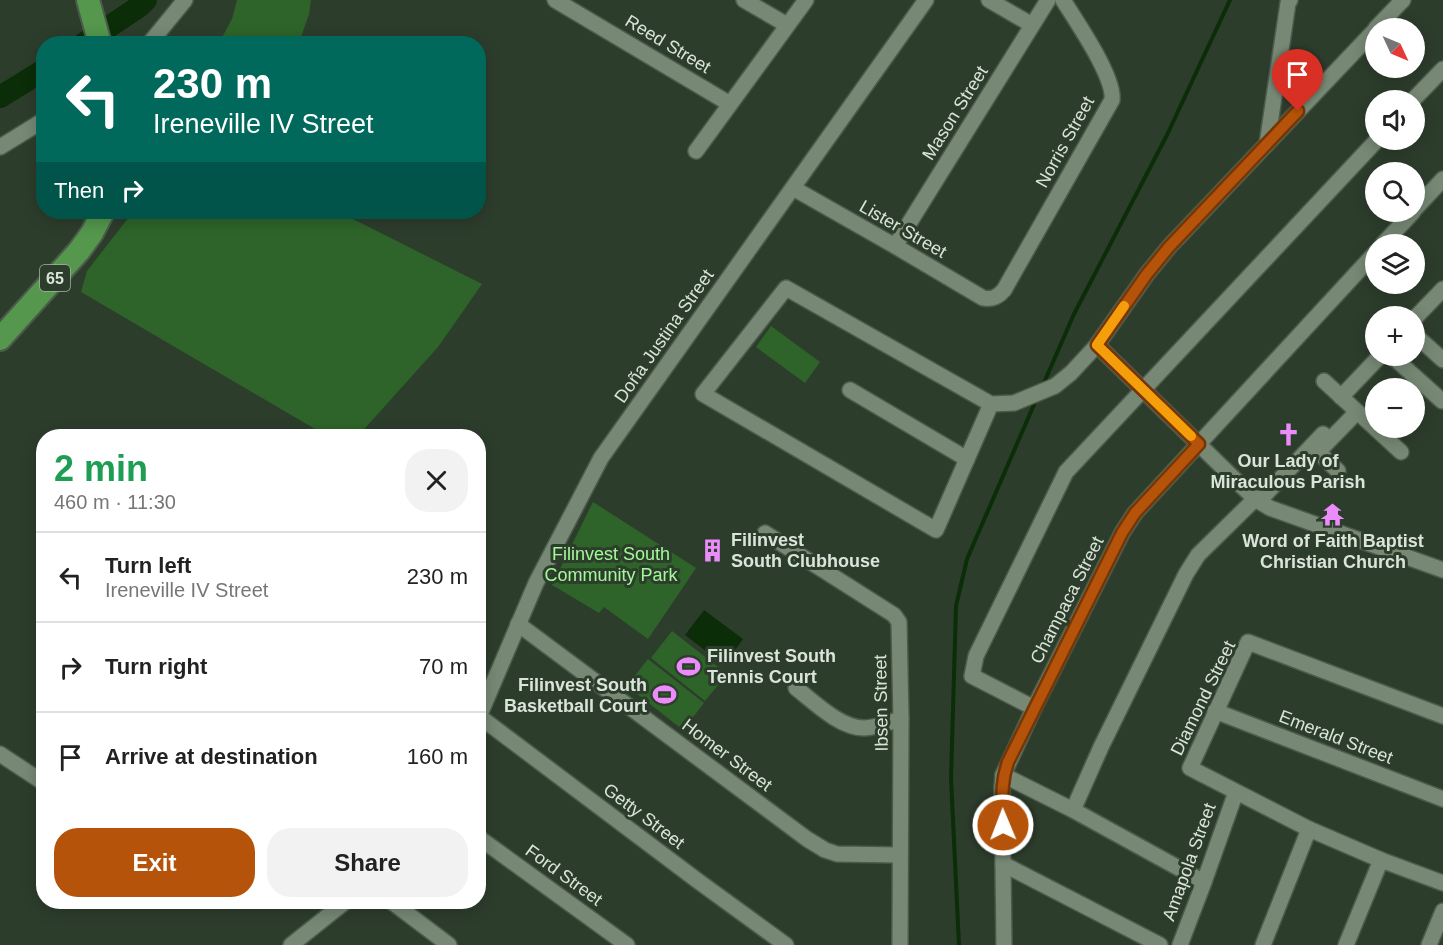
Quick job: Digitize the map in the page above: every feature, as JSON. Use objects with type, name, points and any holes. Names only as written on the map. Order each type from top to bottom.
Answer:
[{"type":"highway","points":[[89,3],[98,36]]},
{"type":"highway","name":"65","points":[[0,339],[79,252],[100,219]]},
{"type":"street","points":[[155,36],[184,0]]},
{"type":"street","name":"Reed Street","points":[[555,0],[730,104]]},
{"type":"street","points":[[744,0],[787,25]]},
{"type":"street","points":[[696,151],[806,0]]},
{"type":"street","name":"Doña Justina Street","points":[[486,701],[536,583],[601,458],[926,0]]},
{"type":"street","points":[[989,0],[1032,25]]},
{"type":"street","name":"Mason Street","points":[[895,246],[1048,0]]},
{"type":"street","name":"Norris Street","points":[[995,298],[1004,290],[1112,100],[1111,88],[1096,54],[1063,0]]},
{"type":"street","points":[[1386,18],[1403,0]]},
{"type":"street","points":[[1267,144],[1288,1]]},
{"type":"street","points":[[991,404],[936,530],[703,394],[786,288],[991,404],[1014,403],[1055,386],[1071,373],[1097,345],[1169,247],[1365,41]]},
{"type":"street","points":[[1423,90],[1443,69]]},
{"type":"street","points":[[0,147],[36,125]]},
{"type":"street","points":[[1034,708],[972,676],[976,656],[1066,472],[1368,150]]},
{"type":"street","points":[[1425,199],[1443,179]]},
{"type":"street","name":"Lister Street","points":[[793,188],[983,298],[995,298]]},
{"type":"street","points":[[1392,234],[1404,222]]},
{"type":"street","name":"Champaca Street","points":[[1005,945],[1003,775],[1122,533],[1135,513],[1365,264]]},
{"type":"street","points":[[1425,308],[1443,289]]},
{"type":"street","points":[[1425,344],[1443,360]]},
{"type":"street","points":[[1097,345],[1257,500],[1270,508],[1443,570]]},
{"type":"street","points":[[1341,397],[1370,366]]},
{"type":"street","points":[[1405,366],[1440,394]]},
{"type":"street","points":[[1324,381],[1401,452]]},
{"type":"street","points":[[850,390],[967,459]]},
{"type":"street","points":[[1338,471],[1318,452],[1357,412]]},
{"type":"street","points":[[1073,810],[1101,747],[1186,574],[1198,555],[1323,434]]},
{"type":"street","name":"Ibsen Street","points":[[765,533],[897,618],[901,720],[900,945]]},
{"type":"street","name":"Homer Street","points":[[518,624],[807,839],[825,850],[837,854],[899,855]]},
{"type":"street","name":"Diamond Street","points":[[1443,716],[1248,642],[1190,768],[1310,829],[1381,860],[1443,883]]},
{"type":"street","points":[[796,688],[837,719],[851,726],[866,728],[901,720]]},
{"type":"street","name":"Emerald Street","points":[[1215,711],[1443,799]]},
{"type":"street","name":"Getty Street","points":[[486,723],[786,945]]},
{"type":"street","points":[[0,754],[36,778]]},
{"type":"street","points":[[1003,775],[1073,810],[1204,882]]},
{"type":"street","name":"Amapola Street","points":[[1180,945],[1236,792]]},
{"type":"street","points":[[1263,945],[1310,829]]},
{"type":"street","name":"Ford Street","points":[[486,843],[627,945]]},
{"type":"street","points":[[1346,945],[1381,860]]},
{"type":"street","points":[[1003,864],[1160,945]]},
{"type":"street","points":[[291,945],[336,909]]},
{"type":"street","points":[[401,909],[449,945]]},
{"type":"street","points":[[1429,945],[1443,911]]},
{"type":"green space","points":[[237,0],[311,0],[301,36],[223,36],[232,19]]},
{"type":"green space","points":[[128,219],[353,219],[482,284],[438,347],[364,429],[315,429],[81,292],[87,271]]},
{"type":"green space","points":[[771,326],[820,362],[805,383],[756,347]]},
{"type":"green space","name":"Filinvest South Community Park","points":[[593,502],[696,568],[648,639],[604,607],[599,613],[552,585]]},
{"type":"green space","name":"Filinvest South Tennis Court","points":[[672,631],[727,674],[705,701],[651,658]]},
{"type":"green space","name":"Filinvest South Basketball Court","points":[[648,659],[704,703],[683,730],[627,686]]},
{"type":"shaded area","points":[[704,610],[743,639],[724,665],[685,635]]},
{"type":"waterway","points":[[95,36],[146,0]]},
{"type":"waterway","points":[[1043,385],[1074,314],[1167,135],[1230,0]]},
{"type":"waterway","points":[[0,97],[36,75]]},
{"type":"waterway","points":[[959,945],[951,778],[956,606],[967,559],[1036,400]]},
{"type":"slow traffic","points":[[1124,306],[1097,345],[1191,436]]},
{"type":"place","name":"Our Lady of Miraculous Parish","points":[[1288,435]]},
{"type":"place","name":"Word of Faith Baptist Christian Church","points":[[1333,515]]},
{"type":"place","name":"Filinvest South Clubhouse","points":[[713,550]]},
{"type":"place","name":"Filinvest South Tennis Court","points":[[689,666]]},
{"type":"place","name":"Filinvest South Basketball Court","points":[[665,695]]},
{"type":"route","points":[[1003,825],[1002,787],[1003,775],[1008,762],[1122,533],[1135,513],[1199,444],[1097,345],[1169,247],[1298,111]]}]
